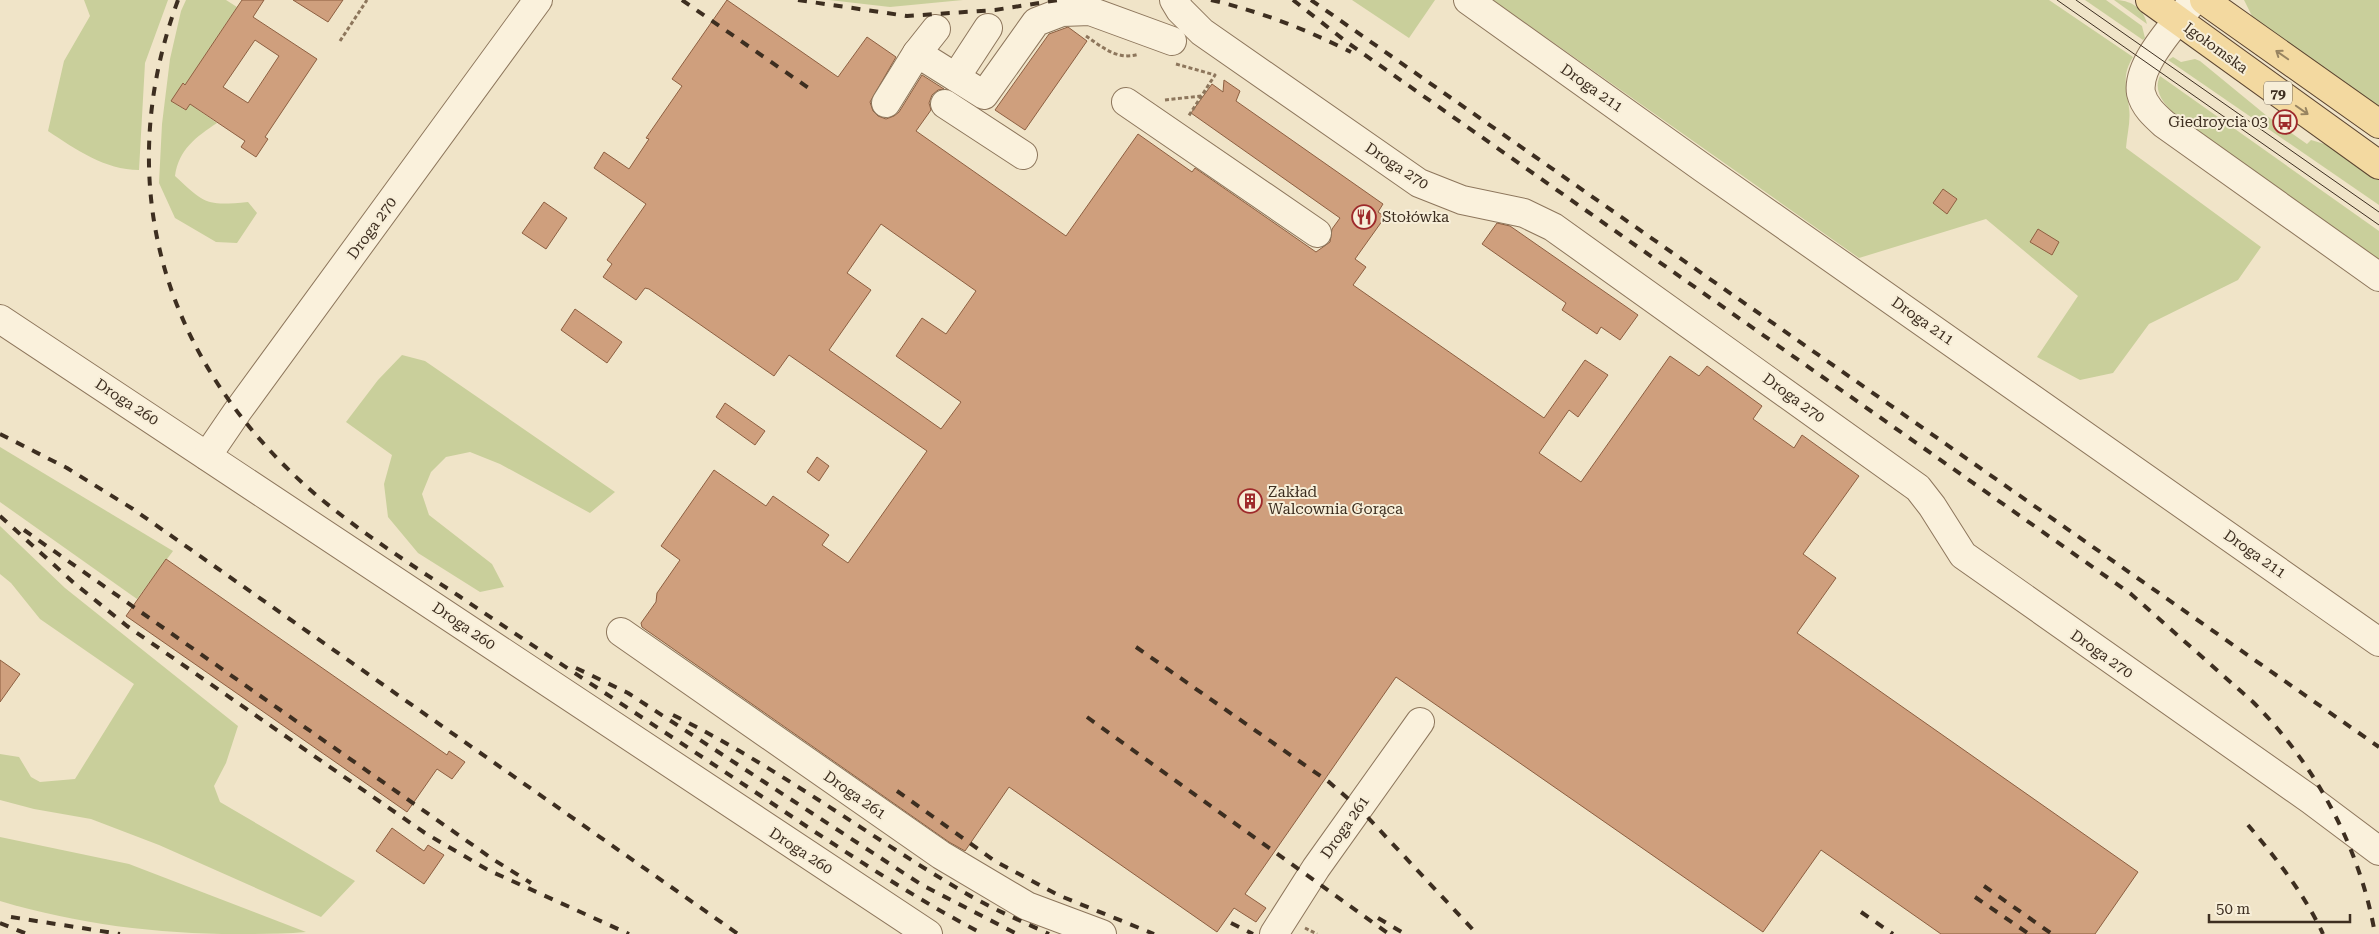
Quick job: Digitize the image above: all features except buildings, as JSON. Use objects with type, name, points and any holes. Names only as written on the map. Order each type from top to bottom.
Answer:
[{"type":"main road","name":"Igołomska","points":[[2150,0],[2186,10],[2379,165]]},
{"type":"main road","name":"79","points":[[2204,0],[2379,124]]},
{"type":"lane","name":"Droga 270","points":[[207,456],[237,412],[538,0]]},
{"type":"lane","name":"Droga 270","points":[[1174,0],[1180,10],[1202,32],[1419,183],[1462,200],[1524,213],[1553,227],[1918,488],[1932,506],[1963,555],[2311,800],[2379,851]]},
{"type":"lane","name":"Droga 211","points":[[1468,0],[1703,168],[2379,642]]},
{"type":"lane","points":[[2186,10],[2144,72],[2141,87],[2142,95],[2149,109],[2164,124],[2379,277]]},
{"type":"lane","points":[[917,52],[984,95],[1036,22],[1062,12],[1090,11],[1171,52]]},
{"type":"lane","points":[[956,77],[988,28]]},
{"type":"lane","points":[[886,103],[917,52],[936,29]]},
{"type":"lane","points":[[1126,102],[1317,234]]},
{"type":"lane","points":[[945,104],[1022,156]]},
{"type":"lane","name":"Droga 260","points":[[0,318],[928,934]]},
{"type":"lane","name":"Droga 261","points":[[622,632],[941,855],[1027,906],[1102,934]]},
{"type":"lane","name":"Droga 261","points":[[1274,934],[1316,868],[1420,722]]},
{"type":"path","points":[[340,41],[367,0]]},
{"type":"path","points":[[1062,12],[1065,20],[1114,54],[1129,57],[1146,50]]},
{"type":"path","points":[[1171,52],[1215,75],[1175,137]]},
{"type":"green space","points":[[84,0],[168,0],[145,63],[139,170],[126,169],[102,162],[48,131],[64,61],[90,16]]},
{"type":"green space","points":[[186,0],[226,0],[237,7],[185,85],[183,83],[171,101],[185,110],[190,104],[217,123],[202,133],[185,151],[180,158],[175,176],[200,198],[207,201],[223,204],[248,202],[257,213],[237,243],[216,242],[175,218],[159,183],[162,124],[170,59],[181,11]]},
{"type":"green space","points":[[829,0],[963,0],[890,7]]},
{"type":"green space","points":[[1352,0],[1435,0],[1409,38]]},
{"type":"green space","points":[[1493,0],[2049,0],[2133,57],[2126,76],[2130,117],[2126,148],[2261,247],[2238,280],[2149,324],[2113,373],[2080,380],[2037,357],[2078,296],[1986,219],[1859,258]]},
{"type":"green space","points":[[2085,0],[2106,0],[2142,26],[2145,38],[2143,40]]},
{"type":"green space","points":[[2114,0],[2125,1],[2135,6],[2142,13],[2147,24]]},
{"type":"green space","points":[[2244,0],[2379,0],[2379,109],[2254,20]]},
{"type":"green space","points":[[2173,57],[2181,62],[2195,59],[2200,61],[2267,116],[2307,144],[2311,140],[2338,148],[2379,177],[2379,205],[2168,60]]},
{"type":"green space","points":[[2160,76],[2379,231],[2379,263],[2177,117],[2161,98],[2158,88]]},
{"type":"green space","points":[[402,355],[425,361],[615,492],[590,513],[500,464],[470,452],[446,457],[431,472],[422,494],[429,515],[492,564],[504,587],[480,592],[418,553],[388,517],[384,484],[392,455],[346,422],[378,380]]},
{"type":"green space","points":[[0,447],[173,551],[137,599],[0,502]]},
{"type":"green space","points":[[0,526],[65,588],[238,726],[226,763],[214,786],[220,802],[355,881],[321,917],[159,845],[91,819],[34,809],[0,800],[0,754],[19,757],[31,777],[40,782],[75,779],[134,684],[40,619],[11,583],[0,574]]},
{"type":"green space","points":[[0,837],[129,864],[306,932],[207,934],[147,930],[88,922],[0,901]]},
{"type":"tram line","points":[[2057,0],[2379,225]]},
{"type":"tram line","points":[[2076,0],[2379,212]]},
{"type":"railway","points":[[178,0],[158,70],[149,138],[152,205],[165,269],[188,331],[221,389],[264,443],[315,494],[386,547],[852,856],[917,897],[983,934]]},
{"type":"railway","points":[[682,0],[810,89]]},
{"type":"railway","points":[[798,0],[907,16],[995,10],[1058,0]]},
{"type":"railway","points":[[1211,0],[1283,22],[1351,52]]},
{"type":"railway","points":[[1293,0],[1348,43],[2131,594],[2253,702],[2296,752],[2332,809],[2346,839],[2368,902],[2375,934]]},
{"type":"railway","points":[[1311,0],[2379,747]]},
{"type":"railway","points":[[0,434],[67,468],[133,509],[738,934]]},
{"type":"railway","points":[[0,516],[74,583],[127,626],[425,833],[488,870],[629,934]]},
{"type":"railway","points":[[24,530],[494,860],[531,883]]},
{"type":"railway","points":[[1136,647],[1329,782],[1359,808],[1477,934]]},
{"type":"railway","points":[[576,668],[628,693],[922,885],[1017,934]]},
{"type":"railway","points":[[673,715],[748,756],[967,894],[1049,934]]},
{"type":"railway","points":[[1087,717],[1389,934]]},
{"type":"railway","points":[[897,791],[995,861],[1058,895],[1154,934]]},
{"type":"railway","points":[[2248,825],[2289,877],[2308,905],[2323,934]]},
{"type":"railway","points":[[1984,886],[2052,934]]},
{"type":"railway","points":[[1975,897],[2029,934]]},
{"type":"railway","points":[[1861,912],[1893,934]]},
{"type":"railway","points":[[11,917],[120,934]]},
{"type":"railway","points":[[1378,918],[1405,934]]},
{"type":"railway","points":[[0,923],[27,934]]},
{"type":"railway","points":[[1231,923],[1253,934]]},
{"type":"place","name":"Giedroycia 03","points":[[2285,122]]},
{"type":"place","name":"Stołówka","points":[[1364,217]]},
{"type":"place","name":"Zakład Walcownia Gorąca","points":[[1250,501]]}]
